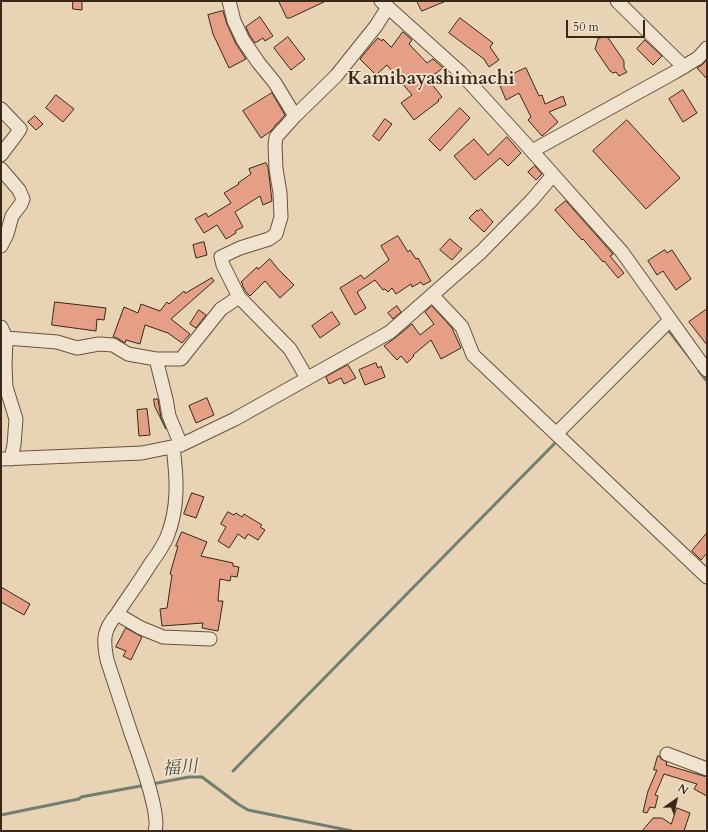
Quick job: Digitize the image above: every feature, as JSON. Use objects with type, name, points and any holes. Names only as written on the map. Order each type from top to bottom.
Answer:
[{"type":"street","points":[[229,1],[234,22],[243,40],[275,83],[295,116]]},
{"type":"street","points":[[617,1],[684,67]]},
{"type":"street","points":[[307,378],[290,349],[239,297],[223,265],[221,257],[240,248],[269,239],[276,234],[281,217],[280,193],[276,169],[276,138],[295,116],[336,76],[376,26],[385,4],[460,72],[622,252],[707,370]]},
{"type":"street","points":[[532,151],[684,67],[698,58],[707,48]]},
{"type":"street","points":[[1,110],[20,129],[1,155]]},
{"type":"street","points":[[1,169],[19,190],[22,199],[21,204],[12,216],[7,234],[1,246]]},
{"type":"street","points":[[6,459],[142,453],[177,446],[235,420],[390,332],[481,252],[532,200],[553,175]]},
{"type":"street","points":[[432,295],[462,327],[473,355],[707,577]]},
{"type":"street","points":[[6,459],[14,445],[16,419],[6,387],[4,332],[57,342],[77,348],[99,344],[113,346],[128,354],[156,359],[181,359],[221,310],[239,297]]},
{"type":"street","points":[[556,434],[670,320]]},
{"type":"street","points":[[155,831],[156,816],[150,792],[106,660],[104,645],[106,632],[112,620],[158,553],[172,523],[177,486],[177,446],[156,359]]},
{"type":"street","points":[[117,614],[141,628],[163,637],[210,638]]},
{"type":"street","points":[[667,754],[707,770]]},
{"type":"building","points":[[73,1],[82,1],[82,10],[73,9]]},
{"type":"building","points":[[279,1],[326,1],[287,18]]},
{"type":"building","points":[[417,1],[446,1],[422,11]]},
{"type":"building","points":[[223,11],[236,44],[246,59],[229,68],[213,34],[208,15]]},
{"type":"building","points":[[260,17],[273,36],[265,41],[263,38],[255,43],[246,27]]},
{"type":"building","points":[[460,18],[493,43],[490,47],[499,60],[489,67],[484,59],[449,33]]},
{"type":"building","points":[[403,32],[412,40],[409,44],[427,63],[433,59],[443,68],[428,79],[442,97],[414,120],[401,103],[412,95],[387,65],[376,75],[360,59],[378,38],[382,41],[383,39],[391,47]]},
{"type":"building","points":[[288,37],[305,59],[291,70],[274,48]]},
{"type":"building","points":[[603,37],[609,39],[624,61],[624,68],[627,72],[619,76],[616,72],[613,73],[610,71],[595,49],[598,39]]},
{"type":"building","points":[[645,40],[662,56],[653,65],[637,49]]},
{"type":"building","points":[[707,60],[707,79],[697,68]]},
{"type":"building","points":[[526,68],[539,96],[542,95],[545,104],[563,96],[566,105],[549,112],[558,122],[542,136],[528,120],[531,117],[519,93],[506,100],[498,81]]},
{"type":"building","points":[[683,90],[697,113],[683,122],[669,99]]},
{"type":"building","points":[[272,93],[285,115],[271,131],[261,138],[243,111]]},
{"type":"building","points":[[56,95],[74,109],[63,122],[46,108]]},
{"type":"building","points":[[460,108],[470,118],[440,151],[429,140]]},
{"type":"building","points":[[35,116],[43,124],[36,130],[28,122]]},
{"type":"building","points":[[385,119],[392,124],[379,141],[373,136]]},
{"type":"building","points":[[627,120],[680,178],[646,209],[593,151]]},
{"type":"building","points":[[507,137],[521,153],[508,166],[500,158],[475,180],[454,156],[474,139],[488,155]]},
{"type":"building","points":[[266,163],[268,167],[272,201],[263,205],[260,196],[235,212],[243,227],[235,231],[236,233],[226,239],[217,225],[204,233],[195,219],[206,213],[208,217],[231,203],[224,193],[239,184],[238,183],[251,174],[249,169]]},
{"type":"building","points":[[535,166],[542,174],[536,180],[528,172]]},
{"type":"building","points":[[566,201],[613,254],[610,256],[624,273],[618,278],[604,261],[603,262],[555,210]]},
{"type":"building","points":[[481,209],[493,222],[484,232],[469,218],[477,210],[478,211]]},
{"type":"building","points":[[398,236],[408,252],[410,250],[416,259],[418,258],[431,281],[423,285],[421,282],[412,287],[411,284],[396,294],[392,288],[388,292],[385,289],[383,290],[375,280],[357,292],[366,308],[355,315],[340,288],[361,275],[364,279],[389,260],[381,246]]},
{"type":"building","points":[[450,239],[462,249],[452,260],[440,250]]},
{"type":"building","points":[[204,242],[207,255],[196,258],[193,245]]},
{"type":"building","points":[[665,250],[667,253],[672,250],[691,279],[676,290],[663,271],[657,275],[648,261]]},
{"type":"building","points":[[270,259],[294,285],[280,298],[265,281],[250,296],[246,292],[241,282],[257,267],[258,269]]},
{"type":"building","points":[[212,278],[214,281],[171,319],[190,334],[182,343],[168,333],[145,325],[140,344],[126,340],[125,343],[113,337],[124,307],[138,313],[141,304],[160,311],[167,302],[169,304],[184,291],[185,293]]},
{"type":"building","points":[[55,302],[106,308],[104,320],[97,319],[96,331],[52,325]]},
{"type":"building","points":[[397,306],[401,312],[393,319],[388,313]]},
{"type":"building","points":[[432,306],[452,328],[461,348],[441,359],[431,340],[413,355],[414,356],[407,363],[401,356],[397,360],[384,346],[412,324],[420,335],[434,324],[425,312]]},
{"type":"building","points":[[707,309],[707,345],[689,322]]},
{"type":"building","points":[[199,310],[206,315],[196,328],[190,324]]},
{"type":"building","points":[[332,312],[340,324],[320,338],[312,326]]},
{"type":"building","points":[[376,363],[378,368],[381,366],[385,377],[365,385],[359,370]]},
{"type":"building","points":[[348,365],[356,378],[344,384],[341,378],[329,384],[326,377]]},
{"type":"building","points":[[207,398],[214,415],[196,423],[189,406]]},
{"type":"building","points":[[154,399],[158,399],[161,418],[166,429],[155,407]]},
{"type":"building","points":[[147,409],[150,435],[139,436],[137,410]]},
{"type":"building","points":[[192,493],[204,497],[196,518],[184,514]]},
{"type":"building","points":[[228,512],[234,515],[236,513],[242,517],[244,514],[262,525],[260,527],[265,530],[258,540],[248,534],[245,539],[238,534],[229,548],[218,541],[226,527],[221,524]]},
{"type":"building","points":[[182,532],[207,542],[201,556],[233,563],[233,566],[239,567],[237,577],[231,576],[230,581],[220,579],[218,601],[223,601],[218,631],[202,628],[203,623],[162,626],[160,609],[167,608],[172,575],[170,574],[178,546],[176,546]]},
{"type":"building","points":[[707,533],[707,553],[701,560],[692,551]]},
{"type":"building","points":[[1,587],[30,604],[24,615],[1,602]]},
{"type":"building","points":[[126,628],[142,637],[131,660],[123,656],[126,651],[116,647]]},
{"type":"building","points":[[658,756],[667,762],[666,765],[707,777],[707,796],[694,789],[697,784],[664,774],[655,795],[658,796],[655,808],[650,807],[647,813],[643,812],[648,791],[657,770],[654,770]]},
{"type":"building","points":[[677,808],[690,813],[684,831],[642,831],[653,818],[662,818],[671,824]]},
{"type":"waterway","points":[[665,332],[669,331],[694,363]]},
{"type":"waterway","points":[[699,371],[706,380],[707,379]]},
{"type":"waterway","points":[[233,771],[558,440]]},
{"type":"waterway","name":"福川","points":[[152,784],[189,777],[202,777],[248,810],[352,831]]},
{"type":"waterway","name":"福川","points":[[1,815],[79,799],[81,797],[146,785]]},
{"type":"district","name":"Kamibayashimachi","points":[[431,80]]}]
